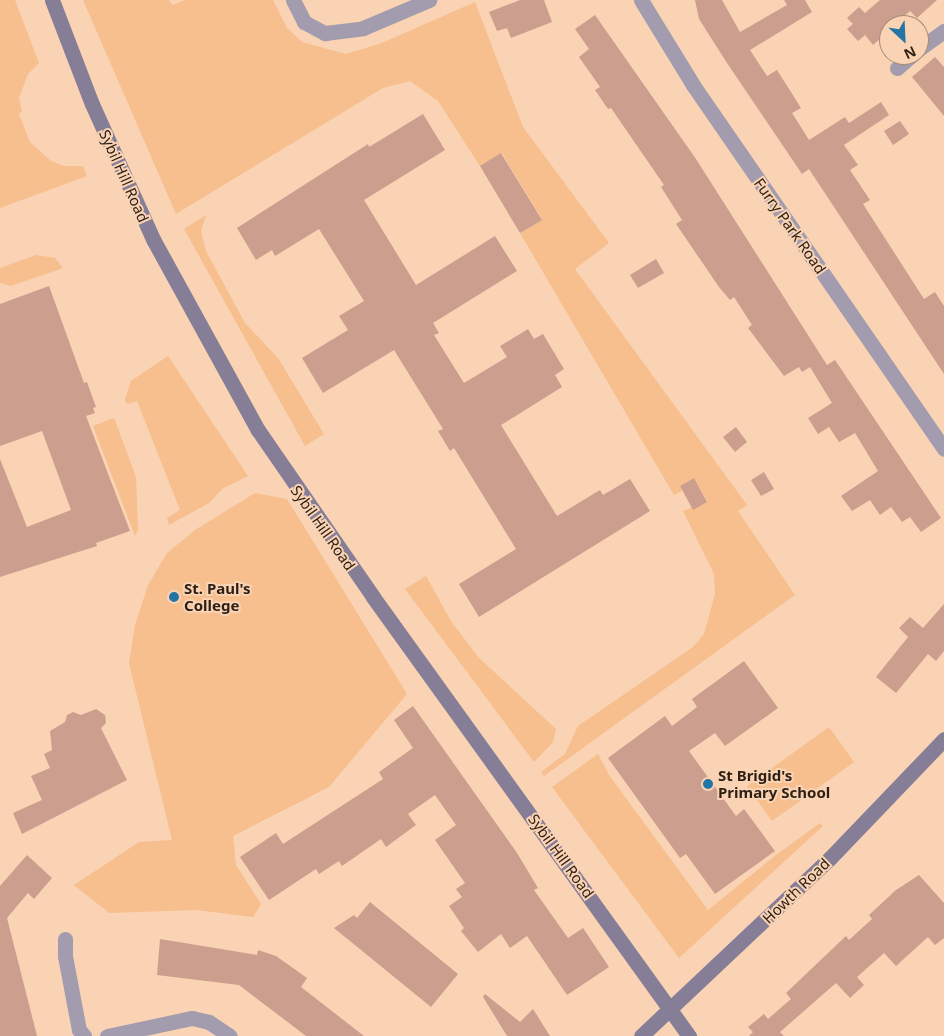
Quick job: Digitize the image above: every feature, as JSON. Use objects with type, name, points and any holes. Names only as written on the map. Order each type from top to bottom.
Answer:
[{"type":"main road","name":"Sybil Hill Road","points":[[52,0],[92,104],[154,240],[258,430],[367,589],[689,1036]]},
{"type":"main road","name":"Howth Road","points":[[641,1036],[671,1010],[830,858],[944,739]]},
{"type":"street","points":[[293,0],[304,22],[311,28],[341,33],[363,28],[429,0]]},
{"type":"street","name":"Furry Park Road","points":[[641,0],[692,85],[944,449]]},
{"type":"street","points":[[929,42],[944,31]]},
{"type":"street","points":[[897,68],[900,65]]},
{"type":"street","points":[[65,939],[65,956],[79,1030],[84,1036]]},
{"type":"street","points":[[106,1036],[192,1018],[209,1022],[230,1036]]},
{"type":"shaded area","points":[[0,0],[15,0],[39,63],[28,74],[19,98],[22,111],[19,114],[30,142],[51,161],[64,166],[83,166],[87,176],[0,208]]},
{"type":"shaded area","points":[[83,0],[169,0],[172,5],[185,0],[273,0],[287,28],[302,42],[346,54],[382,43],[475,2],[523,127],[609,243],[575,269],[747,505],[738,511],[795,595],[544,776],[541,772],[565,754],[578,726],[693,647],[704,634],[715,594],[714,574],[683,511],[707,501],[694,478],[680,486],[682,491],[674,495],[520,233],[542,219],[502,153],[480,166],[438,101],[410,81],[383,88],[176,214]]},
{"type":"shaded area","points":[[206,215],[201,231],[206,251],[245,323],[278,358],[324,434],[305,446],[184,229]]},
{"type":"shaded area","points":[[36,255],[55,258],[63,268],[11,286],[0,283],[0,268]]},
{"type":"shaded area","points":[[168,356],[248,476],[222,489],[209,503],[169,525],[167,518],[180,510],[137,401],[127,404],[125,400],[131,381]]},
{"type":"shaded area","points":[[114,418],[136,477],[138,530],[135,536],[93,426]]},
{"type":"shaded area","points":[[255,493],[287,499],[407,694],[329,787],[233,836],[236,865],[261,904],[253,917],[196,910],[109,913],[74,885],[139,842],[172,840],[129,663],[135,625],[148,585],[167,553],[195,530]]},
{"type":"shaded area","points":[[426,576],[451,621],[478,657],[556,729],[553,742],[534,762],[405,589]]},
{"type":"shaded area","points":[[829,727],[854,762],[772,821],[747,786]]},
{"type":"shaded area","points":[[598,754],[609,775],[708,910],[776,855],[820,823],[823,826],[679,958],[552,787]]},
{"type":"building","points":[[520,0],[544,0],[552,22],[511,38],[507,28],[497,31],[489,12]]},
{"type":"building","points":[[695,0],[722,0],[740,32],[787,5],[784,0],[805,0],[812,12],[750,50],[767,76],[777,70],[801,108],[792,113],[809,140],[845,117],[849,123],[881,102],[889,115],[844,145],[858,165],[850,170],[870,200],[863,204],[924,299],[935,292],[944,306],[944,374],[809,169],[802,174],[727,63],[699,19]]},
{"type":"building","points":[[880,0],[937,0],[920,15],[914,15],[910,11],[906,15],[879,15],[879,40],[873,45],[865,35],[858,41],[847,29],[853,24],[847,18],[859,7],[865,13]]},
{"type":"building","points":[[595,15],[696,159],[827,365],[835,360],[941,518],[921,532],[910,517],[902,522],[891,507],[880,515],[870,500],[852,511],[841,496],[878,471],[855,433],[839,442],[829,427],[818,434],[808,418],[832,403],[810,367],[802,372],[799,367],[784,376],[748,328],[752,325],[734,297],[730,300],[719,287],[676,224],[682,220],[661,187],[664,185],[611,108],[608,109],[595,90],[600,87],[579,57],[589,49],[575,29]]},
{"type":"building","points":[[935,57],[944,67],[944,116],[912,77],[926,65],[929,65],[929,62]]},
{"type":"building","points":[[423,114],[445,150],[364,200],[416,285],[495,236],[517,271],[433,323],[439,333],[434,335],[464,383],[507,357],[500,346],[528,329],[534,339],[543,334],[564,369],[555,375],[562,387],[501,425],[557,516],[600,490],[603,495],[630,479],[650,511],[479,617],[459,584],[516,549],[454,448],[450,451],[438,431],[443,429],[394,350],[323,393],[302,358],[348,330],[339,316],[364,301],[319,229],[275,256],[272,250],[256,260],[237,228],[368,144],[369,147]]},
{"type":"building","points":[[900,121],[909,134],[893,145],[884,131]]},
{"type":"building","points":[[501,153],[542,220],[520,233],[480,166]]},
{"type":"building","points":[[656,259],[664,273],[638,288],[630,275]]},
{"type":"building","points":[[49,286],[84,383],[87,382],[96,407],[93,408],[95,413],[86,416],[130,531],[96,543],[97,546],[0,577],[0,459],[27,527],[71,510],[42,431],[0,446],[0,304]]},
{"type":"building","points":[[736,427],[747,442],[735,452],[723,437]]},
{"type":"building","points":[[764,472],[774,489],[761,496],[751,480]]},
{"type":"building","points":[[694,478],[707,502],[693,510],[680,486]]},
{"type":"building","points":[[944,604],[944,651],[936,661],[928,654],[896,693],[876,677],[908,637],[899,628],[910,617],[923,628]]},
{"type":"building","points":[[744,661],[778,708],[725,746],[715,733],[689,751],[736,816],[744,809],[775,851],[715,894],[686,854],[680,858],[608,758],[665,716],[672,726],[697,707],[692,699]]},
{"type":"building","points":[[413,706],[517,853],[538,888],[534,890],[568,938],[583,928],[609,967],[567,995],[527,936],[510,948],[501,934],[478,952],[461,931],[464,928],[449,906],[462,897],[456,889],[465,883],[435,840],[456,825],[435,795],[408,814],[416,825],[386,847],[381,839],[342,866],[339,861],[319,874],[316,869],[269,900],[240,857],[276,833],[283,844],[383,779],[379,772],[413,748],[394,720]]},
{"type":"building","points":[[96,709],[105,715],[106,723],[101,728],[127,780],[22,834],[13,813],[42,800],[31,776],[50,768],[44,754],[52,750],[50,731],[65,722],[67,715],[73,712],[81,715]]},
{"type":"building","points":[[27,855],[52,878],[34,899],[28,893],[7,918],[37,1036],[0,1036],[0,886]]},
{"type":"building","points":[[919,875],[944,903],[944,938],[935,945],[928,937],[896,966],[884,953],[857,977],[864,985],[850,998],[836,983],[780,1032],[784,1036],[749,1036],[753,1032],[748,1027],[764,1014],[768,1019],[791,999],[786,993],[846,936],[849,940],[872,919],[869,915],[896,890]]},
{"type":"building","points":[[370,902],[458,974],[431,1007],[334,928],[354,915],[357,918]]},
{"type":"building","points":[[160,939],[257,955],[258,950],[276,956],[307,978],[301,987],[364,1036],[306,1036],[239,985],[157,975]]},
{"type":"building","points":[[485,994],[520,1022],[533,1009],[550,1036],[507,1036],[483,997]]},
{"type":"place","name":"St. Paul's College","points":[[174,597]]},
{"type":"place","name":"St Brigid's Primary School","points":[[708,784]]}]
